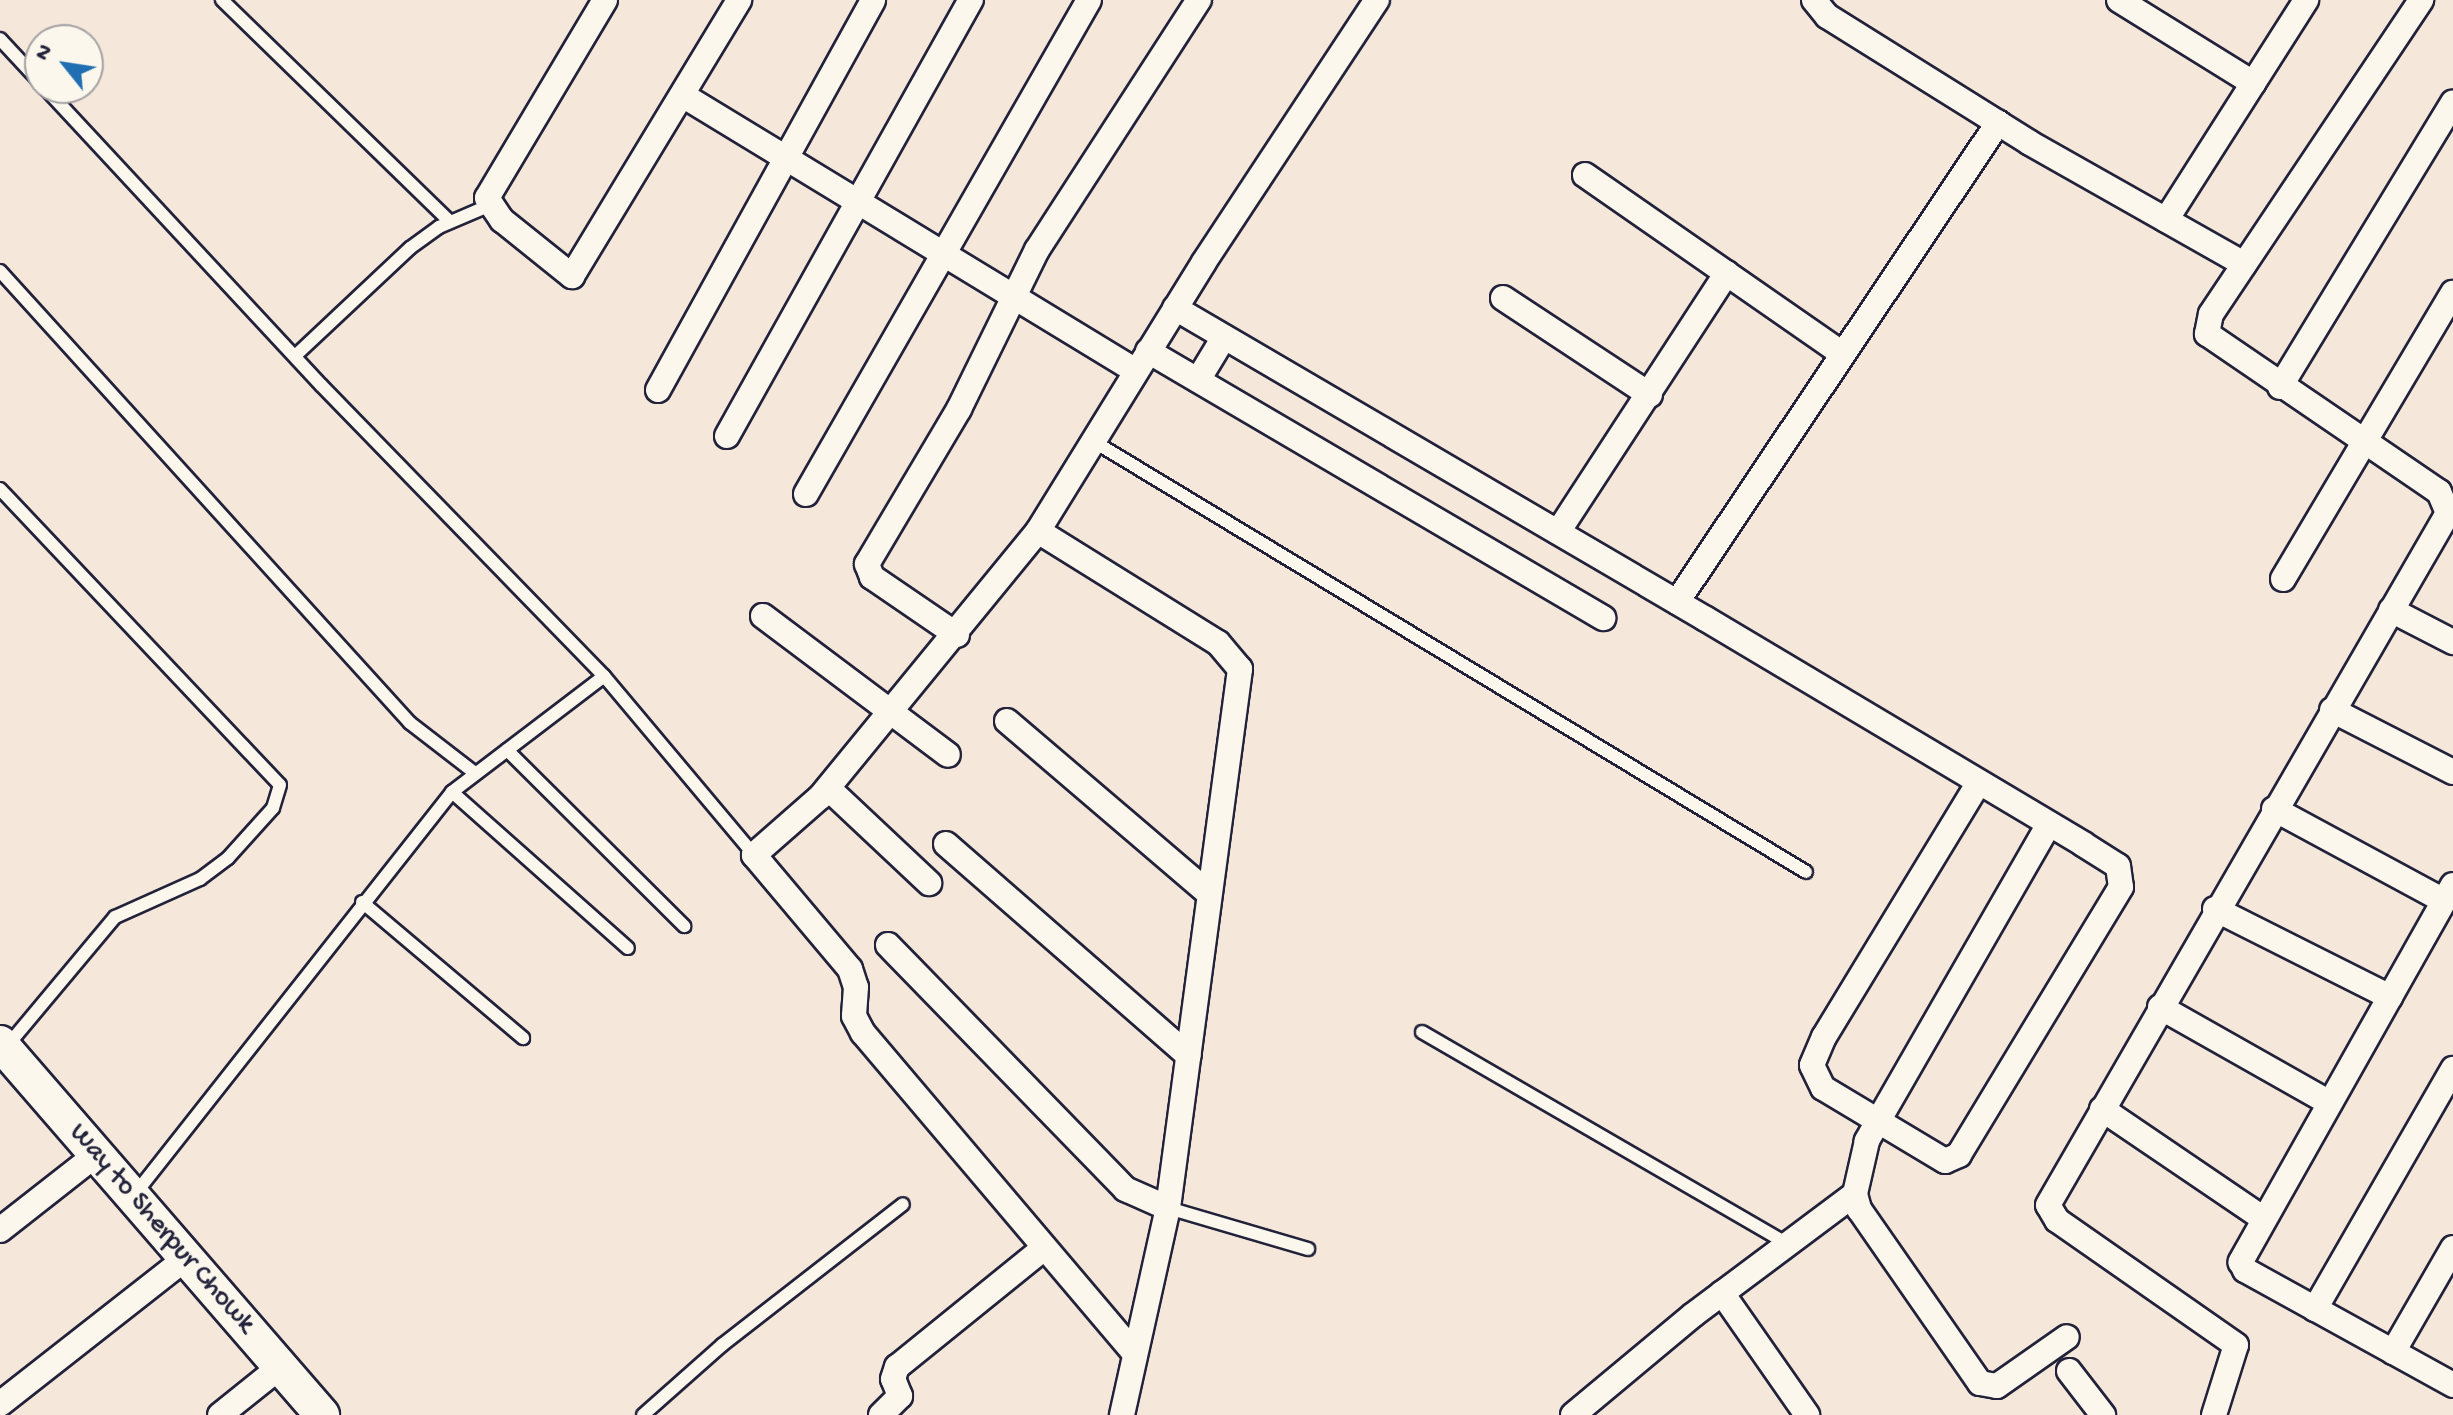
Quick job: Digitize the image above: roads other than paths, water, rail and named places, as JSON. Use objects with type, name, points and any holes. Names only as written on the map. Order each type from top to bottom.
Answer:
[{"type":"street","points":[[605,0],[489,189],[488,206],[575,275],[739,0]]},
{"type":"street","points":[[658,390],[873,0]]},
{"type":"street","points":[[727,436],[856,199],[971,0]]},
{"type":"street","points":[[806,494],[1089,0]]},
{"type":"street","points":[[957,635],[872,577],[867,564],[959,409],[1014,297],[1083,173],[1199,0]]},
{"type":"street","points":[[1133,1351],[863,1033],[854,1016],[856,987],[850,969],[754,855],[828,788],[957,635],[1038,531],[1175,308],[1377,0]]},
{"type":"street","points":[[1814,0],[1827,16],[1998,123],[2244,264]]},
{"type":"street","points":[[2119,0],[2253,83]]},
{"type":"street","points":[[2166,220],[2306,0]]},
{"type":"street","points":[[2214,1415],[2236,1345],[2050,1213],[2052,1192],[2443,523],[2448,503],[2207,334],[2211,314],[2421,0]]},
{"type":"street","points":[[684,96],[1014,297],[1142,361],[1198,380],[1603,618]]},
{"type":"street","points":[[2280,387],[2453,103]]},
{"type":"street","points":[[1677,602],[1998,123]]},
{"type":"street","points":[[1585,175],[1843,354]]},
{"type":"street","points":[[1558,532],[1727,273]]},
{"type":"street","points":[[2283,579],[2453,293]]},
{"type":"street","points":[[1503,298],[1650,395]]},
{"type":"street","points":[[1175,308],[1677,602],[1979,782],[2118,866],[2121,887],[1959,1155],[1936,1159],[1823,1088],[1812,1065],[1824,1037],[1979,782]]},
{"type":"street","points":[[1198,380],[1224,337]]},
{"type":"street","points":[[1038,531],[1218,643],[1240,669],[1207,892],[1168,1208],[1133,1351],[1122,1415]]},
{"type":"street","points":[[2391,610],[2453,642]]},
{"type":"street","points":[[763,616],[948,755]]},
{"type":"street","points":[[2332,710],[2453,772]]},
{"type":"street","points":[[1007,721],[1207,892]]},
{"type":"street","points":[[828,788],[929,883]]},
{"type":"street","points":[[2274,809],[2449,893],[2242,1258],[2243,1267],[2453,1385]]},
{"type":"street","points":[[2049,824],[1877,1124],[1857,1172],[1855,1194],[1859,1209],[1985,1386],[1997,1386],[2067,1337]]},
{"type":"street","points":[[946,844],[1189,1056]]},
{"type":"street","points":[[2215,909],[2390,997]]},
{"type":"street","points":[[888,945],[1125,1189],[1168,1208]]},
{"type":"street","points":[[2160,1007],[2330,1103]]},
{"type":"street","name":"Way to Sherpur Chowk","points":[[2,1045],[322,1415]]},
{"type":"street","points":[[2315,1309],[2453,1069]]},
{"type":"street","points":[[2102,1109],[2264,1219]]},
{"type":"street","points":[[0,1230],[97,1154]]},
{"type":"street","points":[[1583,1412],[1722,1293],[1855,1194]]},
{"type":"street","points":[[881,1415],[899,1399],[893,1379],[897,1367],[1044,1248]]},
{"type":"street","points":[[2393,1352],[2453,1248]]},
{"type":"street","points":[[0,1404],[186,1258]]},
{"type":"street","points":[[1722,1293],[1807,1415]]},
{"type":"street","points":[[220,1415],[280,1367]]},
{"type":"street","points":[[2069,1371],[2103,1415]]},
{"type":"lane","points":[[222,0],[450,222]]},
{"type":"lane","points":[[0,39],[24,65]]},
{"type":"lane","points":[[60,104],[295,356],[604,676],[754,855]]},
{"type":"lane","points":[[295,356],[410,248],[450,222],[488,206]]},
{"type":"lane","points":[[0,271],[410,723],[475,773]]},
{"type":"lane","points":[[1093,441],[1806,872]]},
{"type":"lane","points":[[0,489],[280,785],[273,808],[228,858],[200,879],[115,917],[2,1045]]},
{"type":"lane","points":[[134,1197],[362,902],[452,792],[604,676]]},
{"type":"lane","points":[[507,750],[684,926]]},
{"type":"lane","points":[[452,792],[628,948]]},
{"type":"lane","points":[[362,902],[523,1038]]},
{"type":"lane","points":[[1422,1032],[1786,1243]]},
{"type":"lane","points":[[643,1415],[722,1345],[903,1204]]},
{"type":"lane","points":[[1168,1208],[1308,1249]]}]
